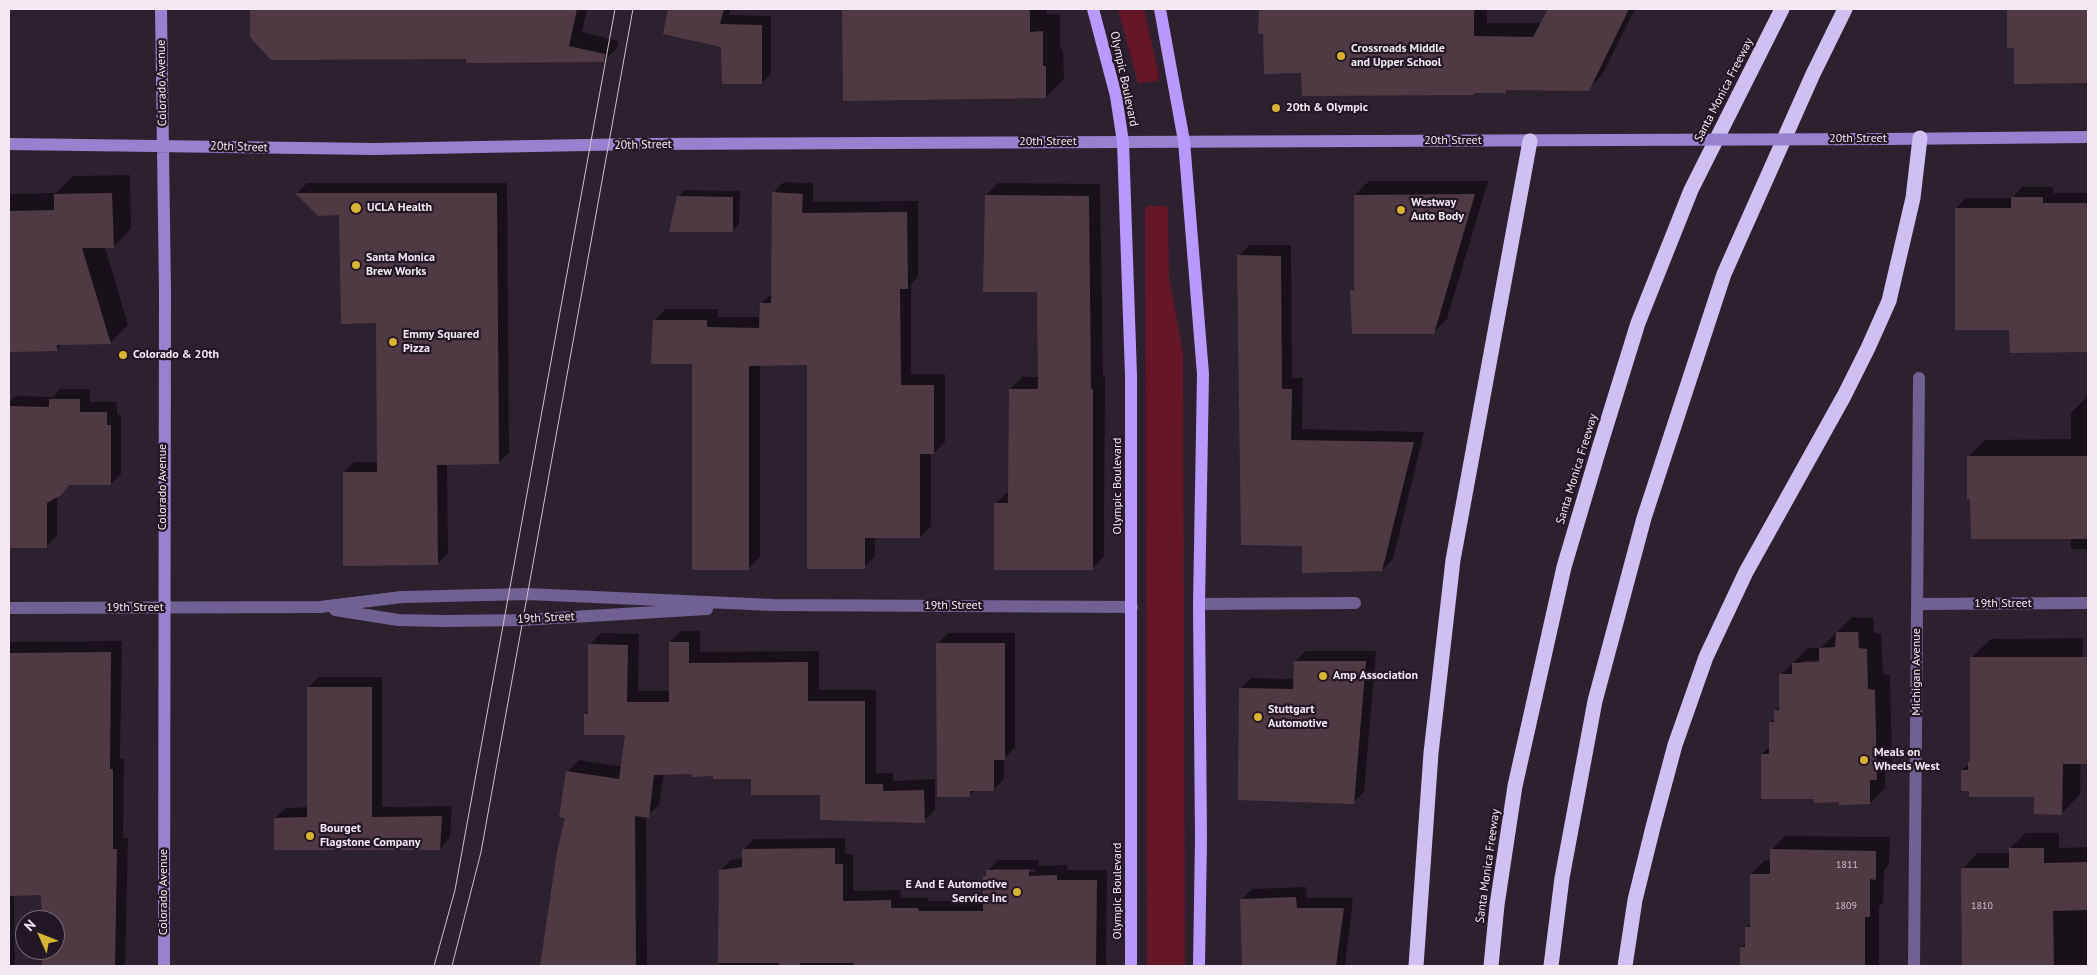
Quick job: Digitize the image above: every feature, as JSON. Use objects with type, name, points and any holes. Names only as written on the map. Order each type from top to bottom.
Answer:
[{"type":"highway","name":"Santa Monica Freeway","points":[[1491,966],[1497,905],[1515,786],[1564,567],[1599,449],[1638,323],[1691,190],[1782,9]]},
{"type":"highway","points":[[1551,966],[1562,878],[1595,701],[1644,518],[1724,274],[1813,74],[1845,9]]},
{"type":"highway","points":[[1625,966],[1635,900],[1653,827],[1675,745],[1706,657],[1746,572],[1844,396],[1889,301],[1913,198],[1920,138]]},
{"type":"highway","points":[[1416,966],[1431,753],[1452,560],[1530,141]]},
{"type":"main road","name":"Colorado Avenue","points":[[161,9],[164,146],[162,608],[164,966]]},
{"type":"main road","name":"Olympic Boulevard","points":[[1093,9],[1116,96],[1123,142],[1131,376],[1131,966]]},
{"type":"main road","points":[[1160,9],[1184,141],[1203,374],[1199,604],[1201,830],[1199,966]]},
{"type":"main road","name":"20th Street","points":[[9,144],[374,149],[640,144],[2088,137]]},
{"type":"street","name":"Michigan Avenue","points":[[1914,966],[1919,378]]},
{"type":"street","name":"19th Street","points":[[9,608],[320,607],[402,597],[527,594],[773,605],[1132,607]]},
{"type":"street","points":[[1199,604],[1355,603]]},
{"type":"street","name":"19th Street","points":[[1917,604],[2088,603]]},
{"type":"street","name":"19th Street","points":[[320,607],[398,620],[446,621],[522,620],[773,605]]},
{"type":"shaded area","points":[[1118,9],[1144,9],[1159,76],[1158,81],[1138,83]]},
{"type":"shaded area","points":[[1147,206],[1166,206],[1168,211],[1169,277],[1183,353],[1185,966],[1147,966],[1145,210]]},
{"type":"building","points":[[250,9],[577,9],[569,46],[605,54],[604,62],[466,63],[466,59],[271,60],[250,37]]},
{"type":"building","points":[[668,9],[724,9],[720,24],[762,25],[762,84],[722,84],[721,47],[663,34]]},
{"type":"building","points":[[842,9],[1030,9],[1030,32],[1043,31],[1043,66],[1046,66],[1046,98],[843,101]]},
{"type":"building","name":"Crossroads Middle and Upper School","points":[[1259,9],[1474,9],[1474,36],[1533,37],[1548,9],[1629,9],[1589,91],[1506,90],[1506,93],[1474,93],[1474,95],[1302,96],[1301,73],[1264,74],[1263,34],[1258,34]]},
{"type":"building","points":[[2088,9],[2088,83],[2014,84],[2014,48],[2007,48],[2007,10]]},
{"type":"building","points":[[772,192],[803,194],[802,213],[907,212],[908,289],[900,289],[901,385],[934,385],[934,454],[920,454],[920,538],[865,538],[865,569],[807,569],[807,365],[749,366],[749,570],[692,570],[692,364],[651,364],[653,320],[707,320],[707,327],[759,328],[760,303],[771,303]]},
{"type":"building","points":[[112,193],[114,248],[82,248],[111,344],[57,345],[57,351],[9,352],[9,211],[54,210],[54,194]]},
{"type":"building","points":[[295,193],[497,193],[499,464],[437,465],[438,565],[343,566],[343,472],[377,472],[376,323],[341,324],[339,215],[318,216]]},
{"type":"building","points":[[1475,194],[1434,334],[1352,334],[1350,290],[1354,290],[1354,195]]},
{"type":"building","points":[[985,195],[1089,196],[1091,389],[1093,389],[1093,570],[994,570],[994,503],[1008,503],[1009,389],[1038,389],[1037,292],[983,292]]},
{"type":"building","points":[[677,196],[733,197],[733,232],[669,232]]},
{"type":"building","points":[[2011,197],[2043,197],[2043,203],[2088,203],[2088,352],[2010,353],[2009,330],[1955,330],[1955,208],[2011,208]]},
{"type":"building","points":[[1237,255],[1281,256],[1282,389],[1292,389],[1291,440],[1414,442],[1382,571],[1302,573],[1302,546],[1241,545]]},
{"type":"building","points":[[49,399],[80,399],[80,412],[107,412],[107,425],[111,425],[111,485],[69,485],[61,495],[47,503],[47,548],[9,548],[9,406],[49,407]]},
{"type":"building","points":[[1967,456],[2088,456],[2088,539],[1971,539],[1970,499],[1967,499]]},
{"type":"building","points":[[1836,632],[1858,632],[1859,648],[1867,649],[1868,689],[1875,690],[1877,780],[1870,780],[1870,804],[1839,805],[1839,802],[1814,803],[1814,799],[1761,799],[1761,754],[1769,754],[1769,722],[1774,722],[1774,710],[1779,710],[1779,674],[1792,674],[1792,663],[1819,662],[1819,648],[1835,647]]},
{"type":"building","points":[[669,642],[689,642],[689,663],[808,662],[808,701],[865,701],[865,784],[883,784],[883,791],[924,790],[925,823],[820,820],[820,795],[751,795],[751,779],[713,779],[713,776],[692,777],[692,774],[654,775],[649,818],[635,816],[636,966],[540,966],[557,852],[565,818],[559,817],[566,771],[619,779],[625,735],[584,735],[584,714],[588,714],[588,644],[628,645],[627,702],[669,702]]},
{"type":"building","points":[[936,643],[1005,643],[1005,760],[994,760],[994,791],[970,791],[970,797],[937,797]]},
{"type":"building","points":[[111,652],[110,769],[113,769],[113,849],[117,849],[115,966],[42,966],[42,960],[65,960],[65,910],[42,910],[41,895],[9,896],[9,653]]},
{"type":"building","points":[[1970,657],[2088,657],[2088,764],[2063,764],[2062,815],[2034,814],[2034,797],[1969,797],[1969,791],[1961,791],[1961,770],[1968,770],[1968,762],[1970,762]]},
{"type":"building","points":[[1294,661],[1366,661],[1354,804],[1238,800],[1239,688],[1293,689]]},
{"type":"building","points":[[307,687],[372,687],[372,817],[442,816],[440,850],[274,850],[274,818],[307,817]]},
{"type":"building","points":[[835,848],[835,864],[843,864],[843,901],[891,900],[891,908],[918,908],[919,911],[983,911],[983,876],[986,876],[986,870],[1029,870],[1029,876],[1057,875],[1057,880],[1097,880],[1096,966],[854,966],[854,963],[800,963],[800,966],[779,966],[779,963],[718,963],[719,870],[742,867],[742,849]]},
{"type":"building","points":[[2009,848],[2044,848],[2044,863],[2088,862],[2088,910],[2053,911],[2054,966],[1962,966],[1961,868],[2009,868]]},
{"type":"building","points":[[1770,849],[1876,851],[1876,880],[1870,879],[1870,917],[1865,917],[1865,966],[1740,966],[1740,947],[1745,947],[1745,927],[1750,927],[1750,874],[1770,874]]},
{"type":"building","points":[[1296,897],[1297,908],[1344,908],[1336,966],[1242,966],[1240,899]]},
{"type":"tram line","points":[[434,966],[455,890],[615,9]]},
{"type":"tram line","points":[[452,966],[481,852],[633,9]]},
{"type":"place","name":"Crossroads Middle and Upper School","points":[[1341,56]]},
{"type":"place","name":"20th & Olympic","points":[[1276,108]]},
{"type":"place","name":"UCLA Health","points":[[356,208]]},
{"type":"place","name":"Westway Auto Body","points":[[1401,210]]},
{"type":"place","name":"Santa Monica Brew Works","points":[[356,265]]},
{"type":"place","name":"Emmy Squared Pizza","points":[[393,342]]},
{"type":"place","name":"Colorado & 20th","points":[[123,355]]},
{"type":"place","name":"Amp Association","points":[[1323,676]]},
{"type":"place","name":"Stuttgart Automotive","points":[[1258,717]]},
{"type":"place","name":"Meals on Wheels West","points":[[1864,760]]},
{"type":"place","name":"Bourget Flagstone Company","points":[[310,836]]},
{"type":"place","name":"E And E Automotive Service Inc","points":[[1017,892]]}]
